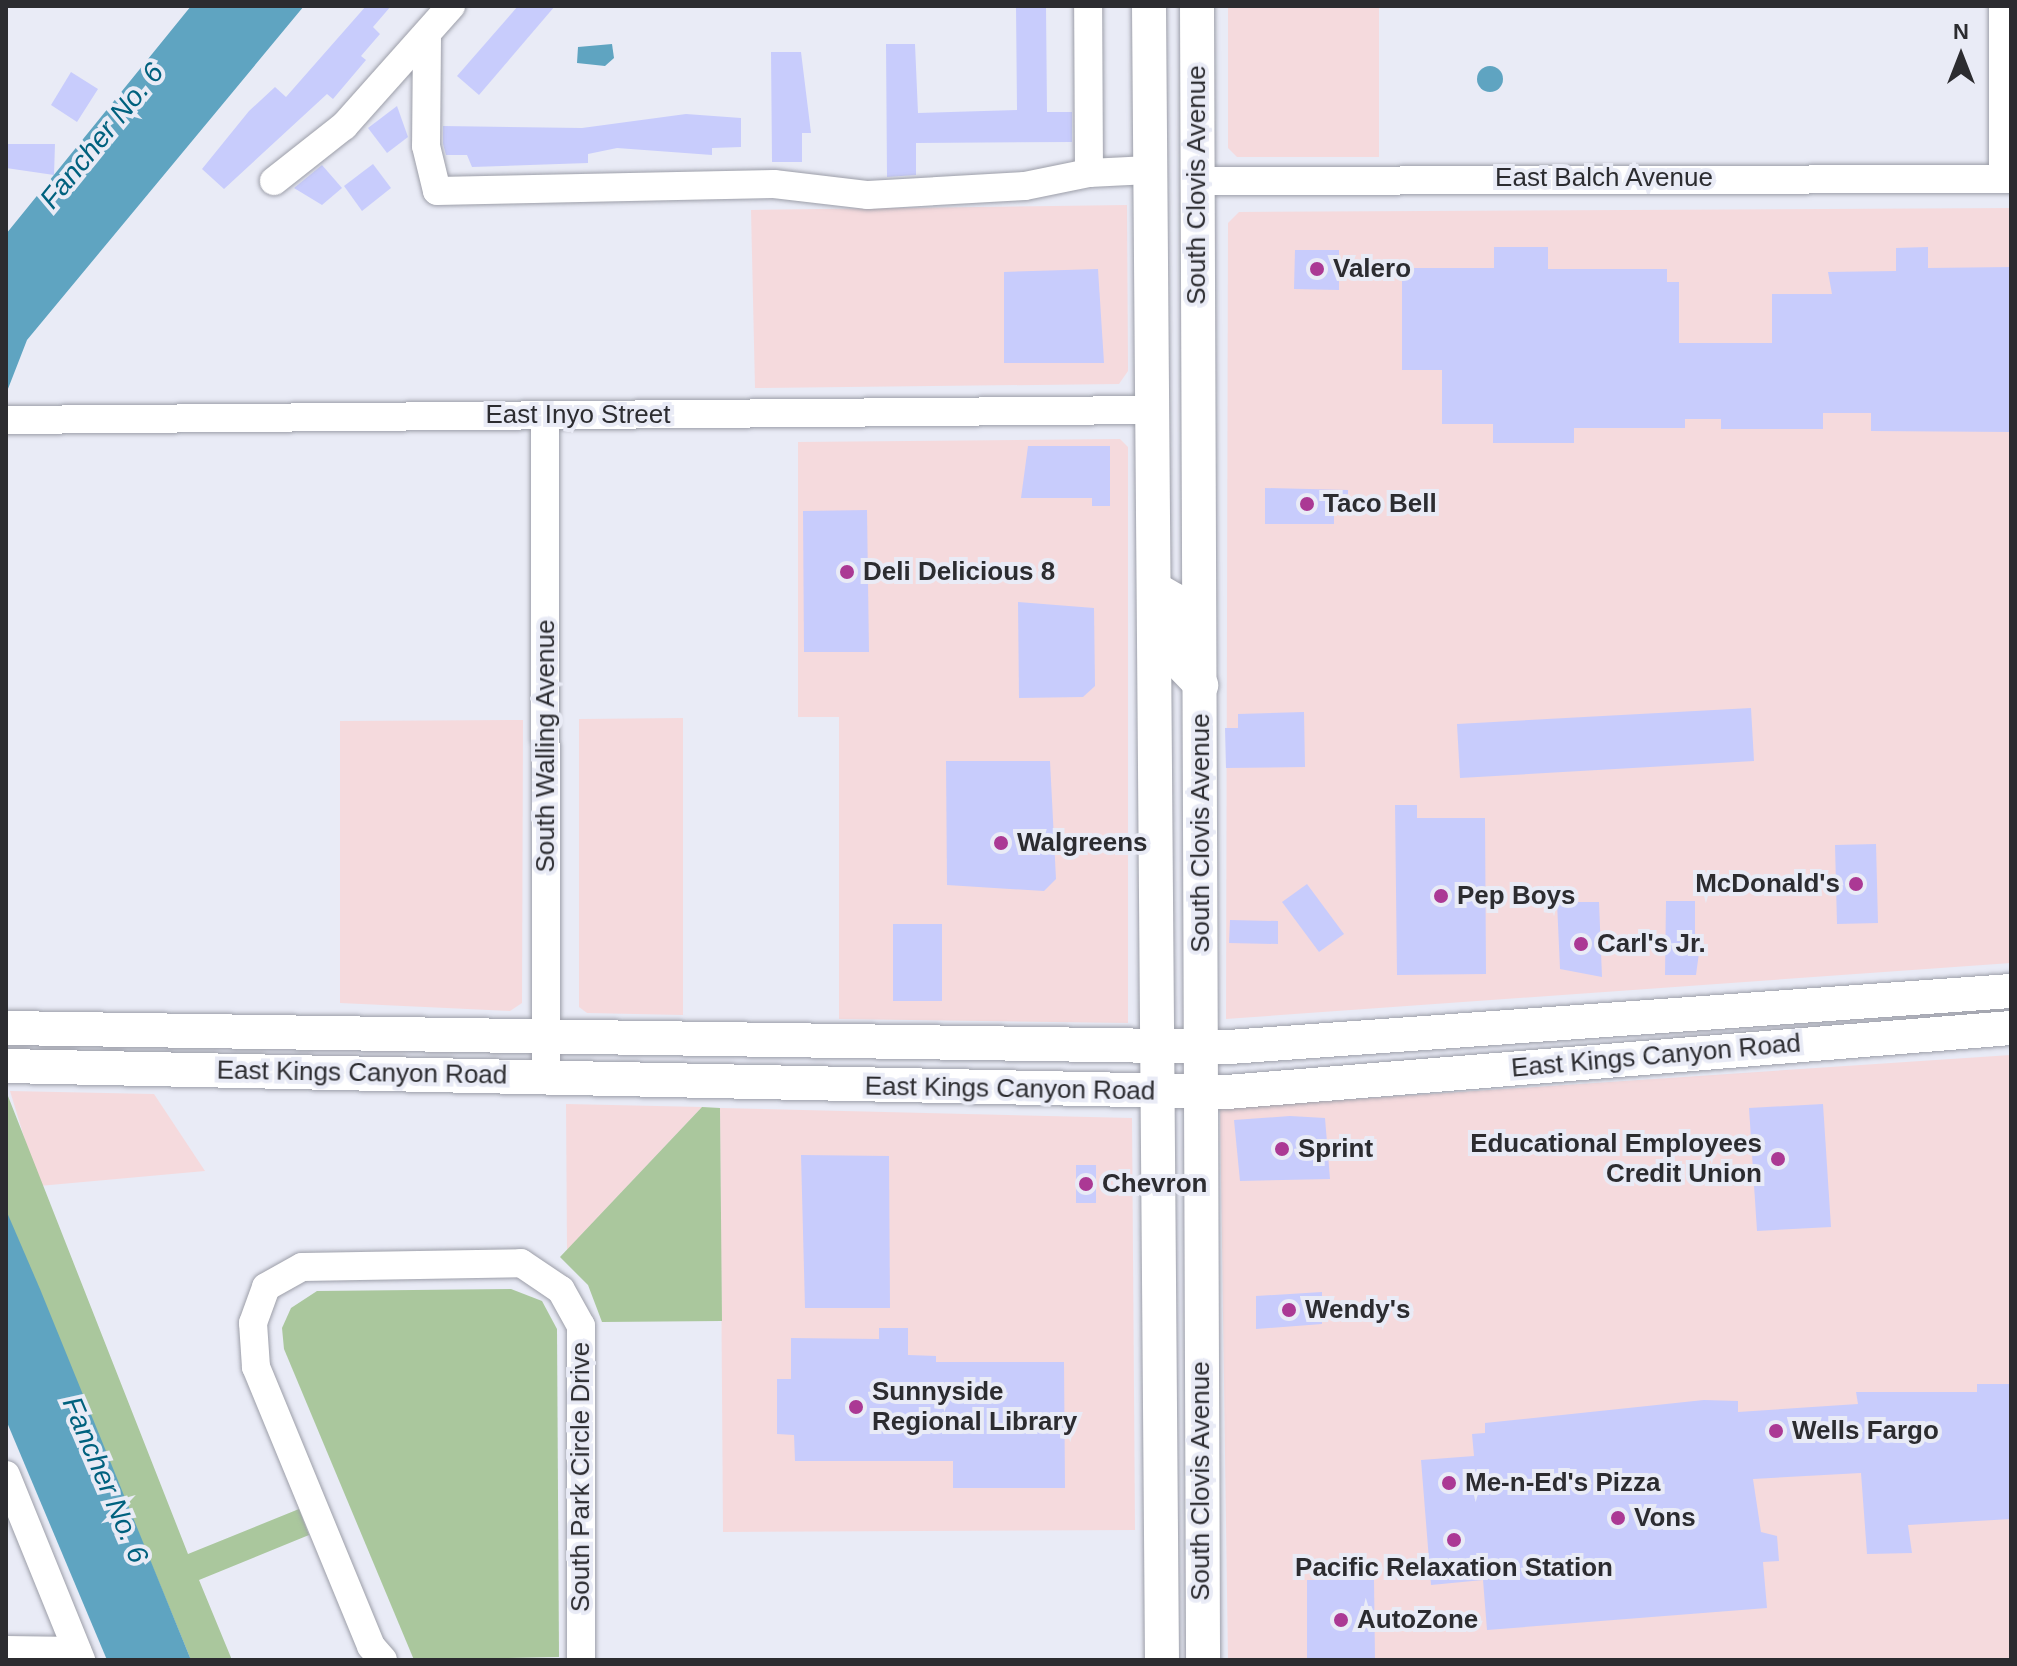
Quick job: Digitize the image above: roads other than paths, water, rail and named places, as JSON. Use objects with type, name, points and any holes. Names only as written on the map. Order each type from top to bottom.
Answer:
[{"type":"main road","name":"South Clovis Avenue","points":[[1149,6],[1154,1048],[1162,1660]]},
{"type":"main road","points":[[1171,6],[1173,150],[1183,175],[1197,181]]},
{"type":"main road","name":"South Clovis Avenue","points":[[1197,6],[1203,1660]]},
{"type":"main road","points":[[1151,410],[1172,432],[1181,509],[1201,546]]},
{"type":"main road","points":[[1151,586],[1174,600],[1177,660],[1201,685]]},
{"type":"main road","name":"East Kings Canyon Road","points":[[6,1028],[1154,1048],[2011,991]]},
{"type":"main road","points":[[1741,1048],[1755,1031],[1951,1012],[1972,994]]},
{"type":"main road","name":"East Kings Canyon Road","points":[[6,1066],[1200,1092],[2011,1028]]},
{"type":"street","points":[[274,181],[344,126],[427,38],[451,6]]},
{"type":"street","points":[[1088,6],[1089,173]]},
{"type":"street","points":[[2003,6],[2007,179]]},
{"type":"street","points":[[427,38],[427,160],[437,191],[774,184],[868,195],[1025,186],[1089,173],[1149,170]]},
{"type":"street","name":"East Balch Avenue","points":[[1197,181],[2007,179]]},
{"type":"street","name":"East Inyo Street","points":[[6,420],[1151,410]]},
{"type":"street","name":"South Walling Avenue","points":[[545,415],[546,1076]]},
{"type":"street","name":"South Park Circle Drive","points":[[383,1660],[371,1646],[256,1367],[253,1323],[266,1287],[302,1267],[521,1263],[561,1290],[581,1326],[581,1660]]},
{"type":"street","points":[[6,1475],[79,1655],[6,1650]]},
{"type":"water","name":"Fancher No. 6","points":[[191,6],[304,6],[27,340],[6,394],[6,234]]},
{"type":"water","points":[[612,44],[614,58],[605,66],[577,63],[578,47]]},
{"type":"water","points":[[1490,66],[1499,70],[1503,79],[1499,88],[1490,92],[1481,88],[1477,79],[1481,70]]},
{"type":"water","name":"Fancher No. 6","points":[[6,1210],[191,1660],[107,1660],[6,1420]]},
{"type":"place","name":"Valero","points":[[1317,269]]},
{"type":"place","name":"Taco Bell","points":[[1307,504]]},
{"type":"place","name":"Deli Delicious 8","points":[[847,572]]},
{"type":"place","name":"Walgreens","points":[[1001,843]]},
{"type":"place","name":"McDonald's","points":[[1856,884]]},
{"type":"place","name":"Pep Boys","points":[[1441,896]]},
{"type":"place","name":"Carl's Jr.","points":[[1581,944]]},
{"type":"place","name":"Sprint","points":[[1282,1149]]},
{"type":"place","name":"Educational Employees Credit Union","points":[[1778,1159]]},
{"type":"place","name":"Chevron","points":[[1086,1184]]},
{"type":"place","name":"Wendy's","points":[[1289,1310]]},
{"type":"place","name":"Sunnyside Regional Library","points":[[856,1407]]},
{"type":"place","name":"Wells Fargo","points":[[1776,1431]]},
{"type":"place","name":"Me-n-Ed's Pizza","points":[[1449,1483]]},
{"type":"place","name":"Vons","points":[[1618,1518]]},
{"type":"place","name":"Pacific Relaxation Station","points":[[1454,1540]]},
{"type":"place","name":"AutoZone","points":[[1341,1620]]}]
